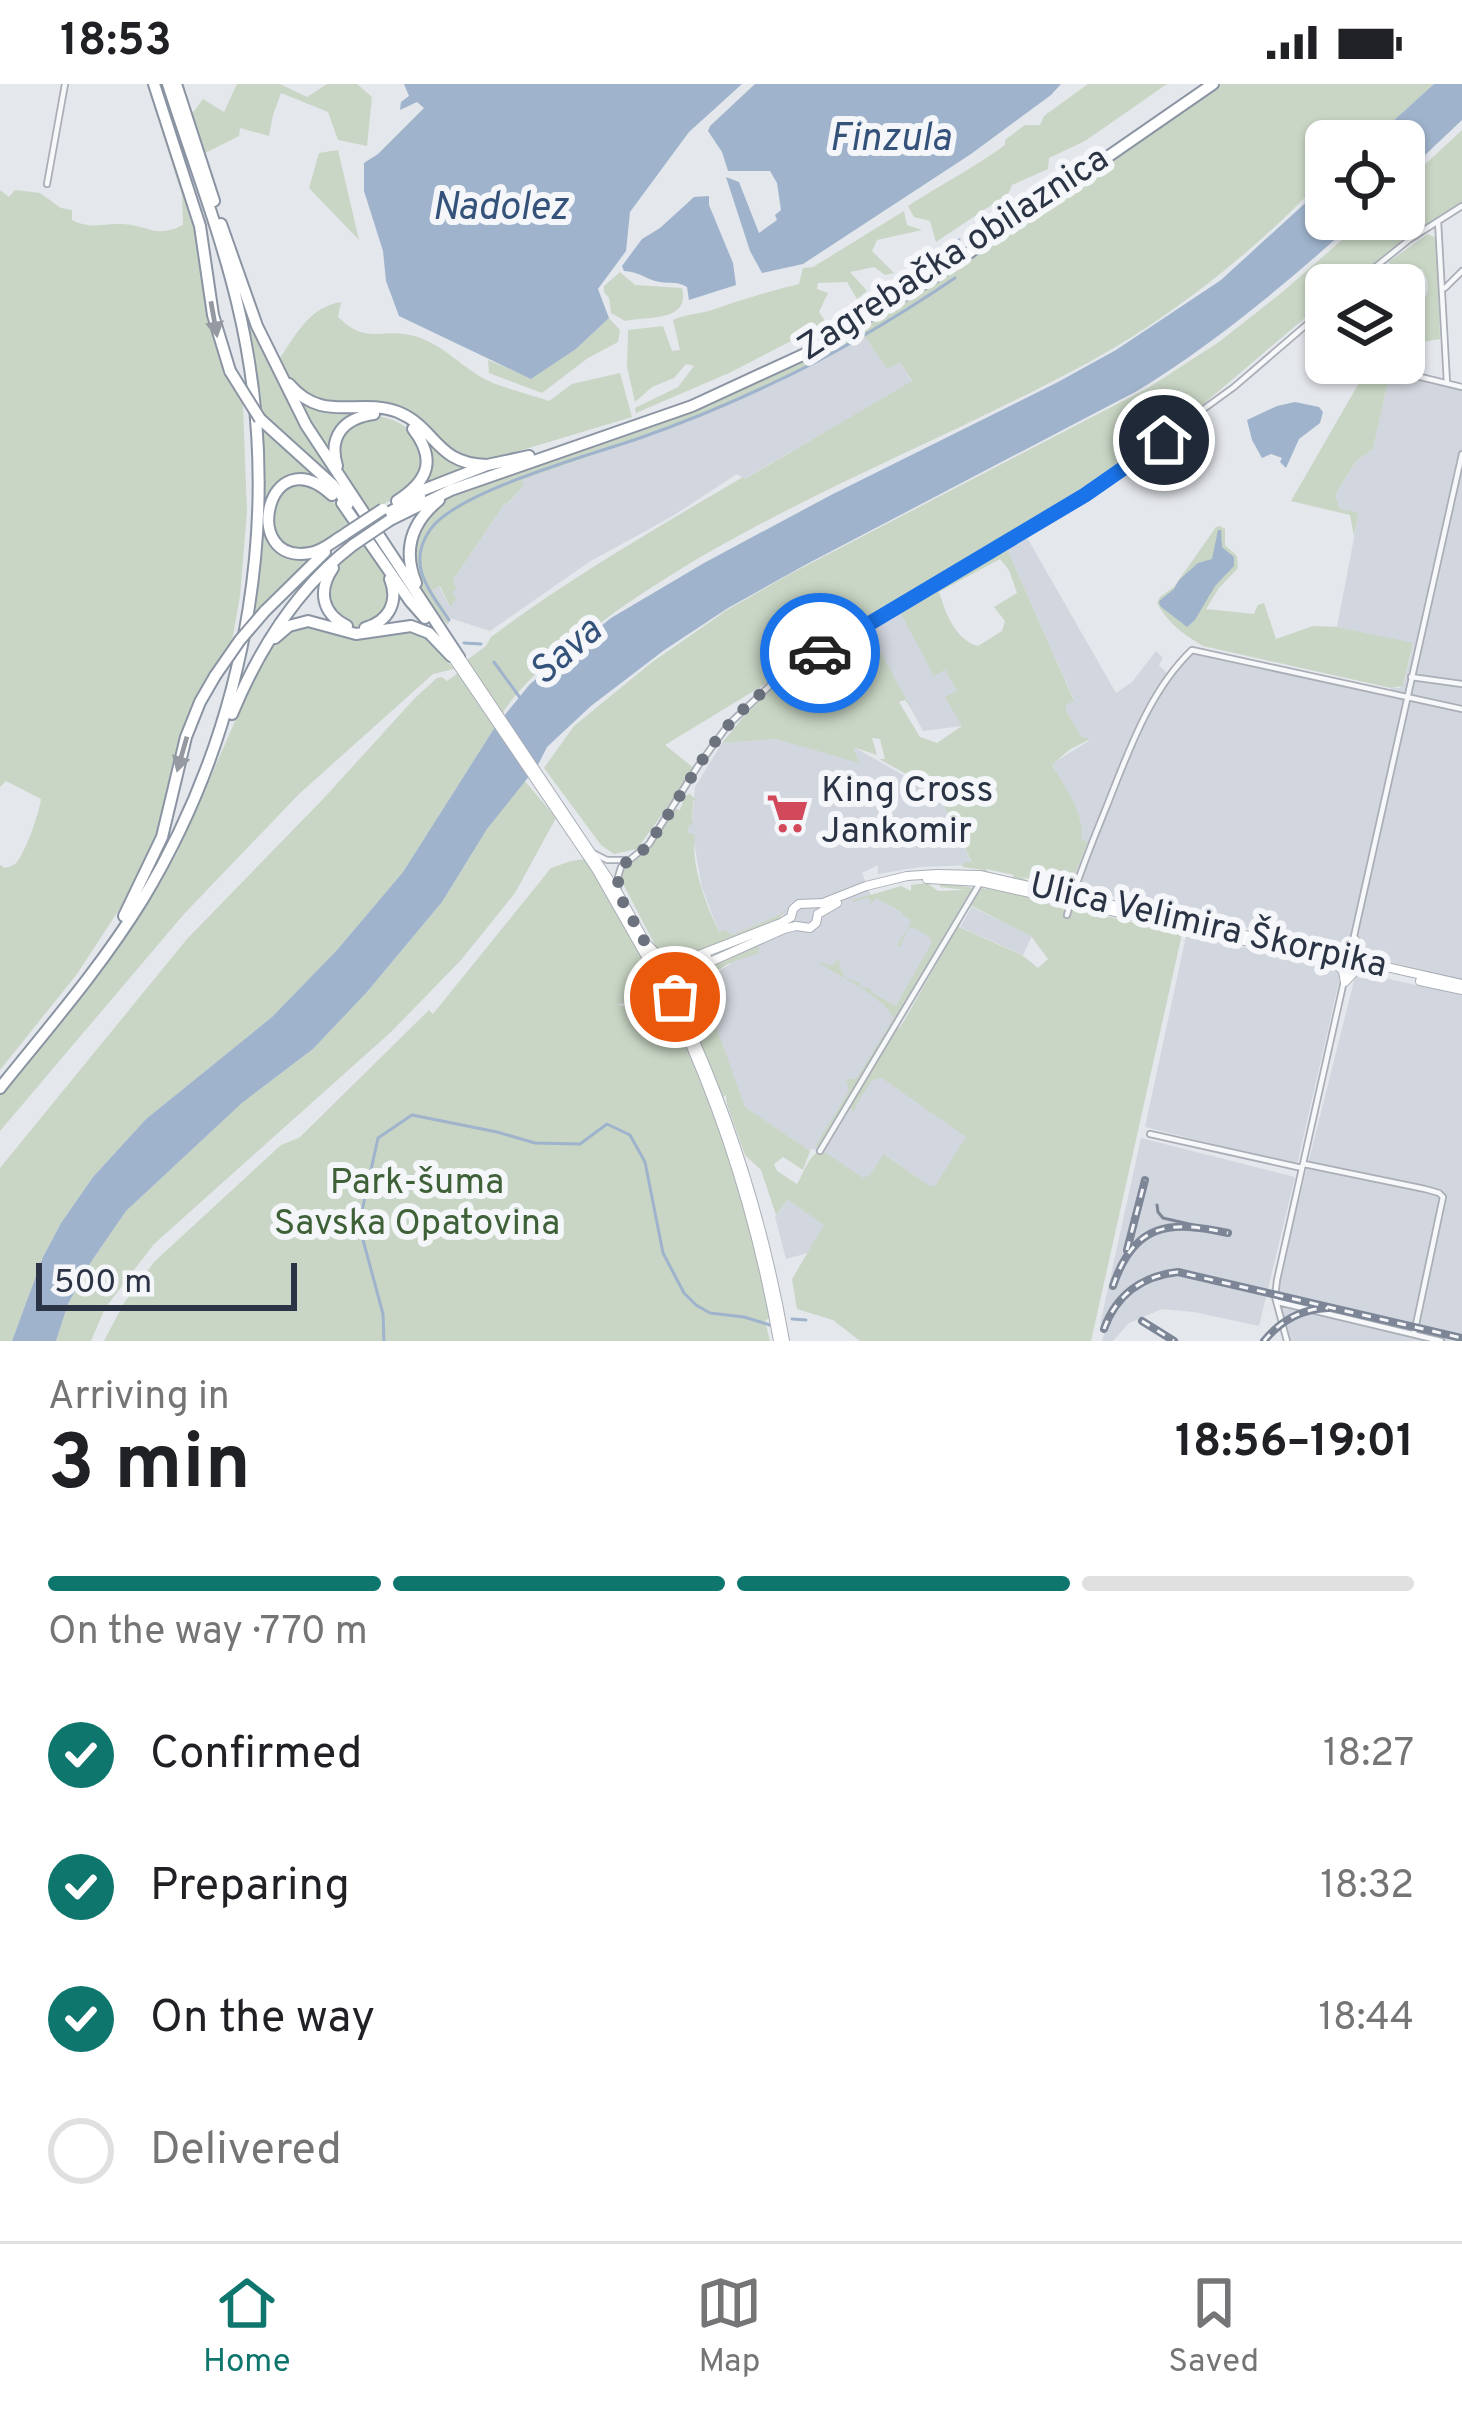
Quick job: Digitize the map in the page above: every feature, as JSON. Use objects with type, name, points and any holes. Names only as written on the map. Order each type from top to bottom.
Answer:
[{"type":"highway","points":[[165,84],[268,352],[306,425],[458,661]]},
{"type":"highway","points":[[165,84],[200,226],[213,315],[230,371],[250,406],[276,436],[343,497],[428,616]]},
{"type":"highway","points":[[165,84],[237,304],[258,453],[258,530],[247,620],[230,700],[200,788]]},
{"type":"highway","points":[[0,1077],[124,916],[177,822],[215,726],[241,620],[251,532],[250,432],[238,339],[165,84]]},
{"type":"highway","name":"Zagrebačka obilaznica","points":[[387,512],[448,484],[689,401],[821,338],[926,274],[1202,84]]},
{"type":"highway","name":"Zagrebačka obilaznica","points":[[387,512],[692,406],[807,353],[916,289],[1213,84]]},
{"type":"highway","points":[[268,352],[291,387],[314,404],[394,411],[409,418],[453,458],[487,465]]},
{"type":"highway","points":[[340,479],[333,453],[342,428],[370,414],[404,422],[421,440],[427,466],[422,481],[387,512]]},
{"type":"highway","points":[[300,456],[428,616]]},
{"type":"highway","points":[[124,916],[162,837],[186,737],[200,702],[240,640],[267,609],[348,538],[420,490],[487,465],[529,456]]},
{"type":"highway","points":[[428,616],[410,565],[410,540],[416,525],[444,497],[508,470]]},
{"type":"highway","points":[[343,505],[316,483],[295,481],[277,491],[267,518],[277,542],[296,553],[314,552],[348,538]]},
{"type":"highway","points":[[0,1088],[132,916],[171,850],[258,659],[292,605],[348,538]]},
{"type":"highway","points":[[348,538],[324,583],[325,604],[338,622],[352,628],[368,627],[388,615],[394,590],[384,565]]},
{"type":"highway","points":[[258,659],[281,631],[308,621],[362,634],[416,626],[458,661]]},
{"type":"main road","points":[[458,661],[570,826],[679,1006],[740,1160],[760,1226],[782,1341]]},
{"type":"main road","points":[[570,826],[592,853],[647,944],[696,1056],[747,1203],[778,1321]]},
{"type":"main road","name":"Ulica Velimira Škorpika","points":[[816,910],[879,882],[938,874],[980,875],[1462,987]]},
{"type":"main road","name":"Ulica Velimira Škorpika","points":[[816,910],[899,883],[933,879],[981,882],[1072,899]]},
{"type":"main road","points":[[799,904],[816,910],[817,921],[810,928],[801,929],[794,922],[793,909],[799,904]]},
{"type":"main road","points":[[696,1056],[676,1030],[643,1025],[634,1017],[631,1005],[636,992],[794,922]]},
{"type":"main road","points":[[1345,982],[1343,960],[1354,940]]},
{"type":"main road","points":[[1345,982],[1355,971],[1371,967],[1354,940]]},
{"type":"main road","points":[[647,944],[661,959],[675,963],[741,944]]},
{"type":"main road","points":[[679,1006],[678,986],[685,975],[741,944]]},
{"type":"main road","points":[[654,1026],[667,1012],[662,979]]},
{"type":"street","points":[[47,184],[65,84]]},
{"type":"street","points":[[1381,264],[1462,206]]},
{"type":"street","points":[[1438,221],[1447,383]]},
{"type":"street","points":[[1442,290],[1462,271]]},
{"type":"street","points":[[618,893],[618,877],[627,860],[649,844],[728,725],[775,681],[1085,495],[1219,398],[1305,326]]},
{"type":"street","points":[[1425,378],[1462,387]]},
{"type":"street","points":[[1354,940],[1462,454]]},
{"type":"street","points":[[1067,915],[1141,725],[1166,681],[1192,650],[1462,709]]},
{"type":"street","points":[[1411,677],[1462,684]]},
{"type":"street","points":[[592,853],[607,860],[627,860]]},
{"type":"street","points":[[820,1150],[981,882]]},
{"type":"street","points":[[1288,1341],[1276,1301],[1277,1280],[1345,982],[1343,960]]},
{"type":"street","points":[[1150,1134],[1439,1193],[1443,1206],[1414,1334]]},
{"type":"street","points":[[1276,1301],[1442,1341]]},
{"type":"shaded area","points":[[864,335],[887,368],[900,362],[912,382],[744,479],[737,474],[589,562],[490,631],[450,618],[432,590],[439,586],[449,606],[453,580],[505,503],[523,486],[521,480],[674,426],[777,381]]},
{"type":"shaded area","points":[[1425,380],[1462,389],[1462,979],[1070,886],[1088,843],[1081,840],[1080,818],[1052,764],[1090,740],[1082,737],[1066,711],[1065,705],[1074,700],[1006,547],[1025,534],[1116,693],[1132,682],[1156,651],[1163,658],[1159,665],[1170,676],[1186,652],[1389,697],[1391,688],[1404,684],[1413,644],[1337,627],[1358,517],[1356,512],[1340,509],[1335,495],[1356,461],[1373,449],[1387,384],[1425,384]]},
{"type":"shaded area","points":[[899,610],[935,675],[945,670],[957,691],[962,726],[923,731],[868,629]]},
{"type":"shaded area","points":[[776,739],[858,762],[852,746],[908,778],[932,782],[973,865],[878,874],[878,865],[862,873],[870,894],[943,937],[866,1066],[967,1137],[935,1191],[886,1155],[865,1187],[745,1107],[706,1003],[708,977],[731,964],[722,942],[784,913],[732,935],[719,932],[702,888],[693,837],[688,834],[695,787],[722,743]]},
{"type":"shaded area","points":[[972,907],[1032,936],[1023,955],[960,927]]},
{"type":"shaded area","points":[[1186,936],[1339,970],[1297,1165],[1145,1127]]},
{"type":"shaded area","points":[[1361,973],[1462,995],[1462,1341],[1291,1341],[1276,1291],[1355,977]]},
{"type":"shaded area","points":[[1141,1138],[1295,1177],[1259,1326],[1162,1309],[1129,1323],[1113,1341],[1102,1341],[1106,1327],[1100,1325]]},
{"type":"shaded area","points":[[788,1200],[825,1225],[808,1253],[786,1259],[775,1217]]},
{"type":"green space","points":[[147,84],[151,84],[200,240],[212,335],[224,372],[243,405],[247,512],[240,596],[232,641],[208,678],[181,739],[160,830],[137,882],[77,974],[0,1070],[0,865],[5,868],[19,860],[41,799],[6,781],[0,787],[0,190],[9,197],[15,190],[40,193],[72,210],[72,220],[85,225],[122,224],[158,231],[183,225],[182,195]]},
{"type":"green space","points":[[237,84],[280,84],[307,97],[327,84],[357,84],[372,97],[367,146],[338,140],[328,112],[281,93],[269,136],[240,128],[239,136],[205,153],[191,115],[203,99],[224,112]]},
{"type":"green space","points":[[1088,84],[1167,84],[1085,141],[1049,158],[1048,169],[1012,185],[1008,194],[936,242],[930,221],[914,217],[908,206],[1005,145],[1025,125],[1040,125],[1044,116]]},
{"type":"green space","points":[[1221,84],[1434,84],[1394,120],[1305,120],[1305,197],[1245,254],[1186,300],[1029,394],[713,550],[569,646],[533,677],[502,714],[467,660],[491,637],[647,534],[912,381],[900,362],[887,369],[864,335],[777,381],[674,426],[522,480],[524,485],[505,503],[453,580],[456,588],[452,593],[457,598],[450,607],[440,586],[432,590],[450,618],[448,625],[419,583],[414,532],[445,498],[672,419],[758,382],[922,290]]},
{"type":"green space","points":[[1462,130],[1462,205],[1425,230],[1425,164]]},
{"type":"green space","points":[[338,150],[359,240],[309,188],[319,153]]},
{"type":"green space","points":[[904,211],[907,225],[922,230],[877,240],[872,251],[894,273],[885,275],[874,267],[850,272],[867,291],[857,299],[847,282],[818,283],[817,289],[828,293],[819,312],[826,323],[729,373],[636,413],[635,408],[678,387],[694,366],[686,364],[674,378],[652,387],[635,402],[627,367],[628,330],[663,326],[672,351],[680,350],[673,320],[799,284],[803,268],[813,267]]},
{"type":"green space","points":[[1425,236],[1436,238],[1440,339],[1425,342],[1425,264],[1388,262]]},
{"type":"green space","points":[[1342,240],[1410,240],[1375,264],[1314,264]]},
{"type":"green space","points":[[233,271],[250,317],[361,518],[260,413]]},
{"type":"green space","points":[[620,272],[635,285],[682,288],[680,307],[664,316],[625,321],[611,313],[604,286]]},
{"type":"green space","points":[[1305,272],[1305,318],[1187,418],[1105,477],[665,745],[695,769],[637,849],[614,854],[601,845],[544,768],[574,726],[651,663],[727,610],[1148,388],[1219,342]]},
{"type":"green space","points":[[341,302],[338,317],[357,331],[422,339],[493,383],[549,401],[572,384],[620,373],[632,417],[486,461],[456,456],[412,417],[314,401],[289,381],[278,361],[311,316]]},
{"type":"green space","points":[[609,318],[620,330],[618,342],[542,393],[489,373],[488,360],[532,378],[576,349]]},
{"type":"green space","points":[[1358,384],[1387,384],[1373,449],[1356,461],[1335,495],[1340,509],[1357,512],[1354,536],[1350,515],[1291,501]]},
{"type":"green space","points":[[292,392],[327,409],[378,410],[391,413],[413,425],[450,457],[477,467],[416,490],[429,467],[427,445],[414,428],[395,416],[374,411],[353,416],[338,430],[331,457]]},
{"type":"green space","points":[[377,416],[410,431],[423,454],[423,466],[411,485],[368,513],[339,467],[336,447],[350,423]]},
{"type":"green space","points":[[261,428],[325,486],[304,478],[265,505],[264,524],[282,550],[323,550],[252,618],[262,527]]},
{"type":"green space","points":[[296,483],[324,490],[352,525],[305,549],[274,535],[273,499]]},
{"type":"green space","points":[[1220,526],[1225,529],[1225,545],[1237,556],[1238,568],[1206,609],[1254,614],[1264,603],[1276,639],[1313,626],[1413,643],[1403,686],[1391,688],[1203,646],[1177,628],[1157,603]]},
{"type":"green space","points":[[365,542],[389,578],[390,606],[355,627],[341,619],[326,597],[335,567]]},
{"type":"green space","points":[[1001,548],[1008,551],[1074,701],[1066,705],[1066,711],[1082,737],[1090,739],[1052,765],[1077,811],[1081,840],[1088,842],[1066,888],[1070,890],[986,869],[988,873],[963,871],[984,870],[962,867],[972,862],[934,778],[911,770],[910,776],[879,759],[885,759],[880,739],[872,738],[877,755],[853,747],[859,763],[776,739],[722,743],[777,685],[868,629],[911,708],[905,700],[899,702],[920,737],[937,743],[962,726],[945,697],[957,691],[945,670],[934,676],[899,610]],"holes":[[[1000,559],[1017,593],[994,607],[1005,621],[1002,631],[978,646],[970,643],[952,625],[939,592]]]},
{"type":"green space","points":[[309,624],[345,635],[398,628],[424,632],[454,669],[433,674],[299,794],[184,914],[0,1131],[0,1095],[137,917],[177,853],[269,651],[285,631]]},
{"type":"green space","points":[[458,673],[495,727],[403,872],[272,1017],[146,1119],[93,1177],[43,1257],[12,1341],[0,1341],[0,1168],[187,939],[415,698],[437,678],[447,681]]},
{"type":"green space","points":[[524,780],[556,818],[515,893],[461,960],[391,1032],[154,1244],[105,1308],[91,1341],[56,1341],[68,1304],[126,1211],[242,1103],[313,1049],[367,992],[442,902]]},
{"type":"green space","points":[[690,794],[696,800],[695,823],[689,825],[688,833],[695,835],[697,872],[719,932],[732,935],[786,910],[777,921],[670,959],[658,951],[620,878],[625,866],[646,851]]},
{"type":"green space","name":"Park-šuma Savska Opatovina","points":[[586,859],[654,978],[638,986],[629,1002],[617,1005],[629,1007],[633,1018],[646,1028],[677,1035],[700,1077],[752,1239],[770,1317],[765,1321],[770,1341],[104,1341],[154,1262],[281,1145],[299,1138],[429,1010],[433,1014],[551,868]]},
{"type":"green space","points":[[927,883],[938,891],[966,890],[940,887],[939,883],[975,888],[818,1150],[816,1145],[849,1091],[846,1079],[856,1079],[894,1018],[869,993],[816,961],[833,966],[839,961],[846,978],[896,1006],[931,938],[913,927],[900,947],[896,944],[911,923],[909,918],[876,898],[867,908],[871,901],[867,898],[853,900],[901,886],[911,891],[911,885]]},
{"type":"green space","points":[[982,888],[1056,902],[1069,915],[1076,909],[1182,934],[1091,1341],[860,1341],[833,1320],[797,1309],[792,1279],[824,1225],[788,1200],[776,1215],[761,1170],[745,1155],[726,1095],[722,1098],[680,999],[682,982],[753,946],[760,948],[758,954],[717,971],[704,993],[745,1107],[810,1151],[803,1170],[783,1157],[774,1164],[777,1171],[797,1184],[811,1159],[823,1151],[863,1178],[884,1154],[935,1186],[966,1137],[882,1078],[872,1080],[854,1112],[849,1106],[962,920],[959,927],[1022,955],[1038,968],[1048,959],[1031,936],[972,906],[966,912]]},
{"type":"water","name":"Nadolez","points":[[404,84],[742,84],[689,132],[630,212],[626,251],[598,289],[609,318],[576,349],[531,379],[399,316],[364,191],[364,163],[424,108],[417,102],[400,110],[409,96]]},
{"type":"water","name":"Finzula","points":[[755,84],[1061,84],[971,154],[803,264],[762,273],[726,177],[739,182],[759,233],[777,220],[775,215],[781,210],[777,183],[770,171],[728,171],[708,131]]},
{"type":"water","points":[[1434,84],[1462,84],[1462,120],[1425,155],[1425,120],[1394,120]]},
{"type":"water","points":[[709,196],[736,285],[689,300],[683,285],[624,271],[622,266],[642,239],[694,197]]},
{"type":"water","points":[[1305,203],[1305,240],[1334,240],[1195,352],[1137,391],[728,608],[591,706],[547,747],[487,829],[442,902],[367,992],[313,1049],[242,1103],[126,1211],[68,1304],[56,1341],[12,1341],[43,1257],[93,1177],[146,1119],[272,1017],[337,950],[403,872],[495,727],[530,684],[611,618],[704,563],[1058,382],[1116,350],[1221,280]]},
{"type":"water","points":[[1295,402],[1323,412],[1320,423],[1299,439],[1286,468],[1282,458],[1271,454],[1262,458],[1247,420]]},
{"type":"water","points":[[1218,530],[1222,547],[1234,557],[1234,566],[1187,627],[1159,601],[1198,563],[1212,559]]},
{"type":"waterway","points":[[915,270],[959,240]]},
{"type":"waterway","points":[[449,620],[420,566],[423,542],[444,516],[494,489],[671,426],[797,372],[955,278]]},
{"type":"waterway","points":[[464,643],[481,644]]},
{"type":"waterway","points":[[494,662],[521,699]]},
{"type":"waterway","points":[[384,1341],[383,1314],[359,1225],[378,1138],[412,1115],[535,1143],[580,1144],[607,1124],[630,1135],[645,1162],[663,1253],[684,1293],[710,1313],[770,1325]]},
{"type":"waterway","points":[[792,1319],[806,1320]]},
{"type":"tram line","points":[[1157,1205],[1163,1218],[1202,1227]]},
{"type":"railway","points":[[1127,1250],[1145,1180]]},
{"type":"railway","points":[[1113,1286],[1132,1249],[1156,1231],[1188,1227],[1228,1233]]},
{"type":"railway","points":[[1104,1329],[1132,1289],[1178,1272],[1462,1338]]},
{"type":"railway","points":[[1264,1341],[1292,1317],[1328,1308]]},
{"type":"railway","points":[[1142,1321],[1174,1341]]},
{"type":"way so far","points":[[675,997],[618,893],[621,867],[649,844],[728,725],[775,681],[820,653]]},
{"type":"place","name":"King Cross Jankomir","points":[[787,813]]},
{"type":"route","points":[[820,653],[1085,495],[1164,440]]},
{"type":"water label","name":"Sava","points":[[567,653]]}]
